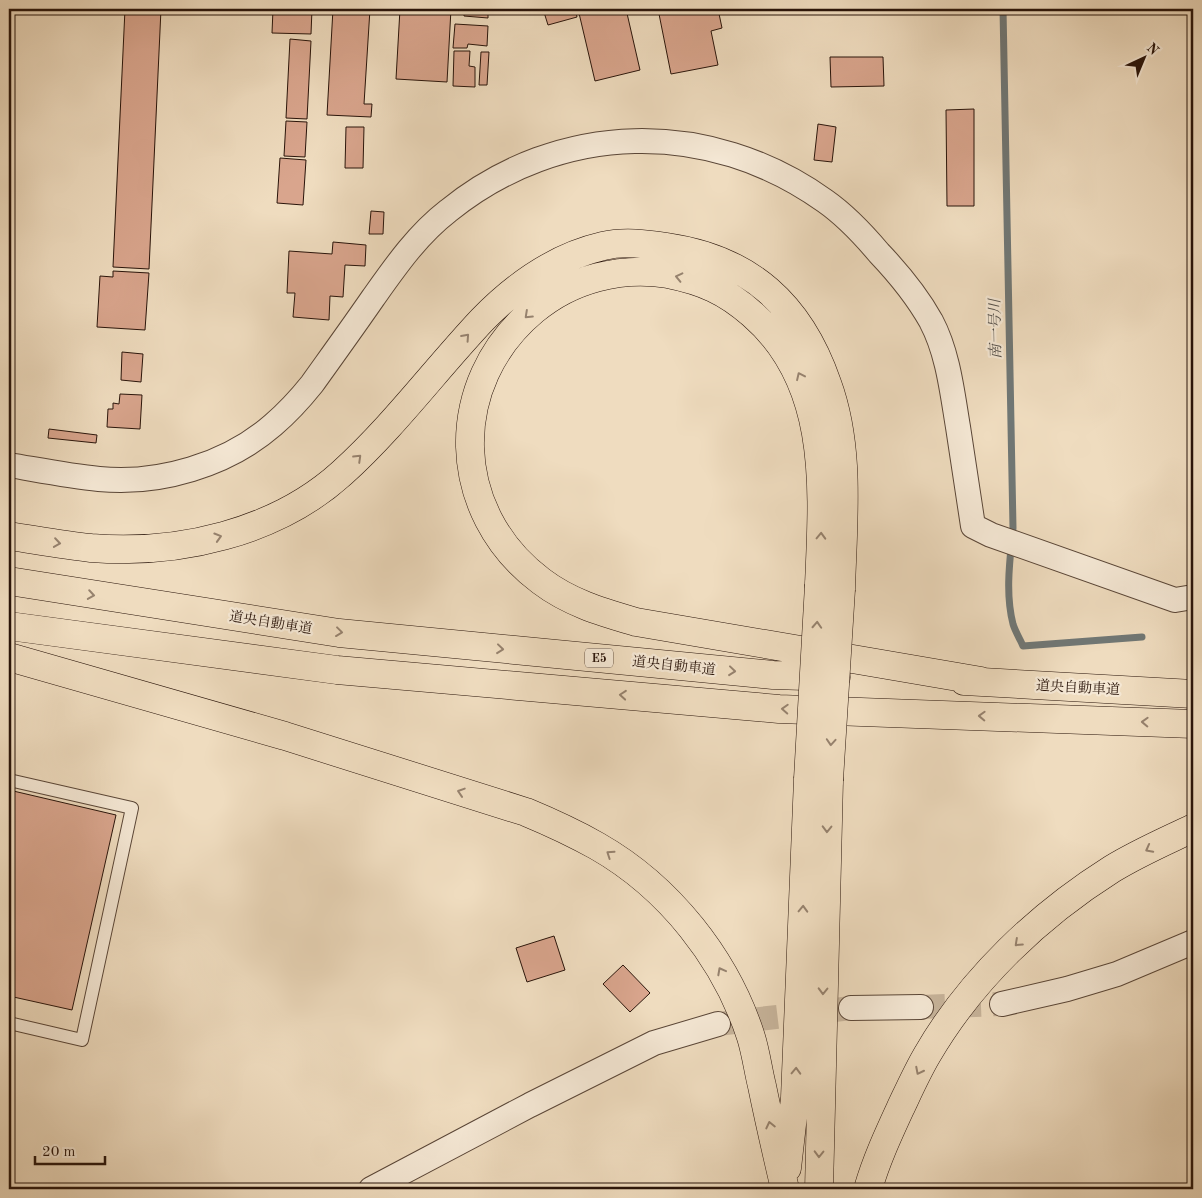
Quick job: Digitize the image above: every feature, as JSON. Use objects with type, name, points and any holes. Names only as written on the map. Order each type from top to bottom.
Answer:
[{"type":"highway","points":[[9,536],[91,548],[151,549],[207,540],[275,517],[310,498],[341,475],[371,445],[501,300],[526,280],[563,260],[583,252],[604,246],[648,244],[703,255],[748,275],[777,297],[801,326],[820,362],[828,384],[836,415],[844,489],[830,587],[795,1098],[785,1189]]},
{"type":"highway","points":[[830,587],[817,441],[812,411],[804,387],[794,365],[780,344],[763,324],[730,296],[698,282],[678,276],[636,271],[614,273],[589,279],[550,298],[520,323],[507,338],[487,371],[480,386],[473,410],[470,435],[473,478],[484,514],[496,533],[512,554],[540,580],[572,600],[594,610],[636,622],[981,681]]},
{"type":"highway","name":"道央自動車道","points":[[9,581],[340,633],[773,675],[981,681],[1193,694]]},
{"type":"highway","points":[[9,626],[337,670],[779,709],[1193,724]]},
{"type":"highway","points":[[9,657],[284,736],[526,812],[562,827],[625,865],[665,899],[700,938],[715,960],[734,996],[751,1038],[785,1189]]},
{"type":"highway","points":[[818,779],[819,1189]]},
{"type":"highway","points":[[868,1189],[889,1134],[927,1054],[954,1014],[982,980],[1044,918],[1078,892],[1113,868],[1193,828]]},
{"type":"street","points":[[9,465],[100,480],[133,480],[163,477],[188,470],[212,462],[236,450],[272,426],[295,404],[312,384],[412,246],[428,228],[454,206],[485,184],[527,163],[556,152],[590,144],[647,140],[706,147],[738,156],[799,184],[826,201],[845,217],[894,269],[931,320],[944,350],[951,383],[973,526],[991,535],[1175,600],[1193,597]]},
{"type":"street","points":[[1002,1004],[1067,989],[1117,974],[1193,942]]},
{"type":"street","points":[[851,1008],[921,1007]]},
{"type":"street","points":[[371,1189],[654,1043],[718,1024]]},
{"type":"lane","points":[[9,780],[132,808],[82,1040],[9,1023]]},
{"type":"building","points":[[125,9],[161,9],[149,269],[113,267]]},
{"type":"building","points":[[273,9],[312,9],[311,34],[272,33]]},
{"type":"building","points":[[333,9],[370,9],[364,104],[372,104],[371,117],[327,115]]},
{"type":"building","points":[[400,9],[451,9],[447,82],[396,79]]},
{"type":"building","points":[[464,9],[488,10],[488,18],[464,16]]},
{"type":"building","points":[[543,9],[575,9],[577,17],[548,25]]},
{"type":"building","points":[[578,9],[626,9],[640,70],[595,81]]},
{"type":"building","points":[[658,9],[718,9],[722,28],[711,31],[718,65],[671,74]]},
{"type":"building","points":[[455,24],[488,26],[487,46],[468,44],[467,48],[453,48]]},
{"type":"building","points":[[290,39],[311,41],[307,119],[286,118]]},
{"type":"building","points":[[454,51],[470,51],[469,66],[475,67],[475,87],[453,86]]},
{"type":"building","points":[[481,52],[489,52],[487,85],[479,85]]},
{"type":"building","points":[[830,57],[883,57],[884,86],[831,87]]},
{"type":"building","points":[[974,109],[974,206],[947,206],[946,110]]},
{"type":"building","points":[[286,121],[307,122],[305,157],[284,156]]},
{"type":"building","points":[[818,124],[836,127],[832,162],[814,160]]},
{"type":"building","points":[[346,127],[364,127],[363,168],[345,168]]},
{"type":"building","points":[[280,158],[306,160],[303,205],[277,203]]},
{"type":"building","points":[[371,211],[384,212],[383,234],[369,234]]},
{"type":"building","points":[[333,242],[366,245],[365,266],[345,265],[343,297],[330,296],[329,320],[293,317],[295,293],[287,293],[289,251],[332,254]]},
{"type":"building","points":[[113,271],[149,273],[145,330],[97,327],[100,276],[113,277]]},
{"type":"building","points":[[122,352],[143,354],[141,382],[121,380]]},
{"type":"building","points":[[120,394],[142,395],[140,429],[107,427],[108,409],[113,409],[113,403],[119,404]]},
{"type":"building","points":[[49,429],[97,435],[96,443],[48,438]]},
{"type":"building","points":[[9,790],[116,815],[72,1010],[9,996]]},
{"type":"building","points":[[554,936],[565,970],[527,982],[516,948]]},
{"type":"building","points":[[623,965],[650,993],[630,1012],[603,984]]},
{"type":"waterway","name":"南一号川","points":[[1003,9],[1013,528],[1009,600],[1013,624],[1023,646],[1142,637]]},
{"type":"tunnel","points":[[921,1007],[1002,1004]]},
{"type":"tunnel","points":[[718,1024],[851,1008]]}]
